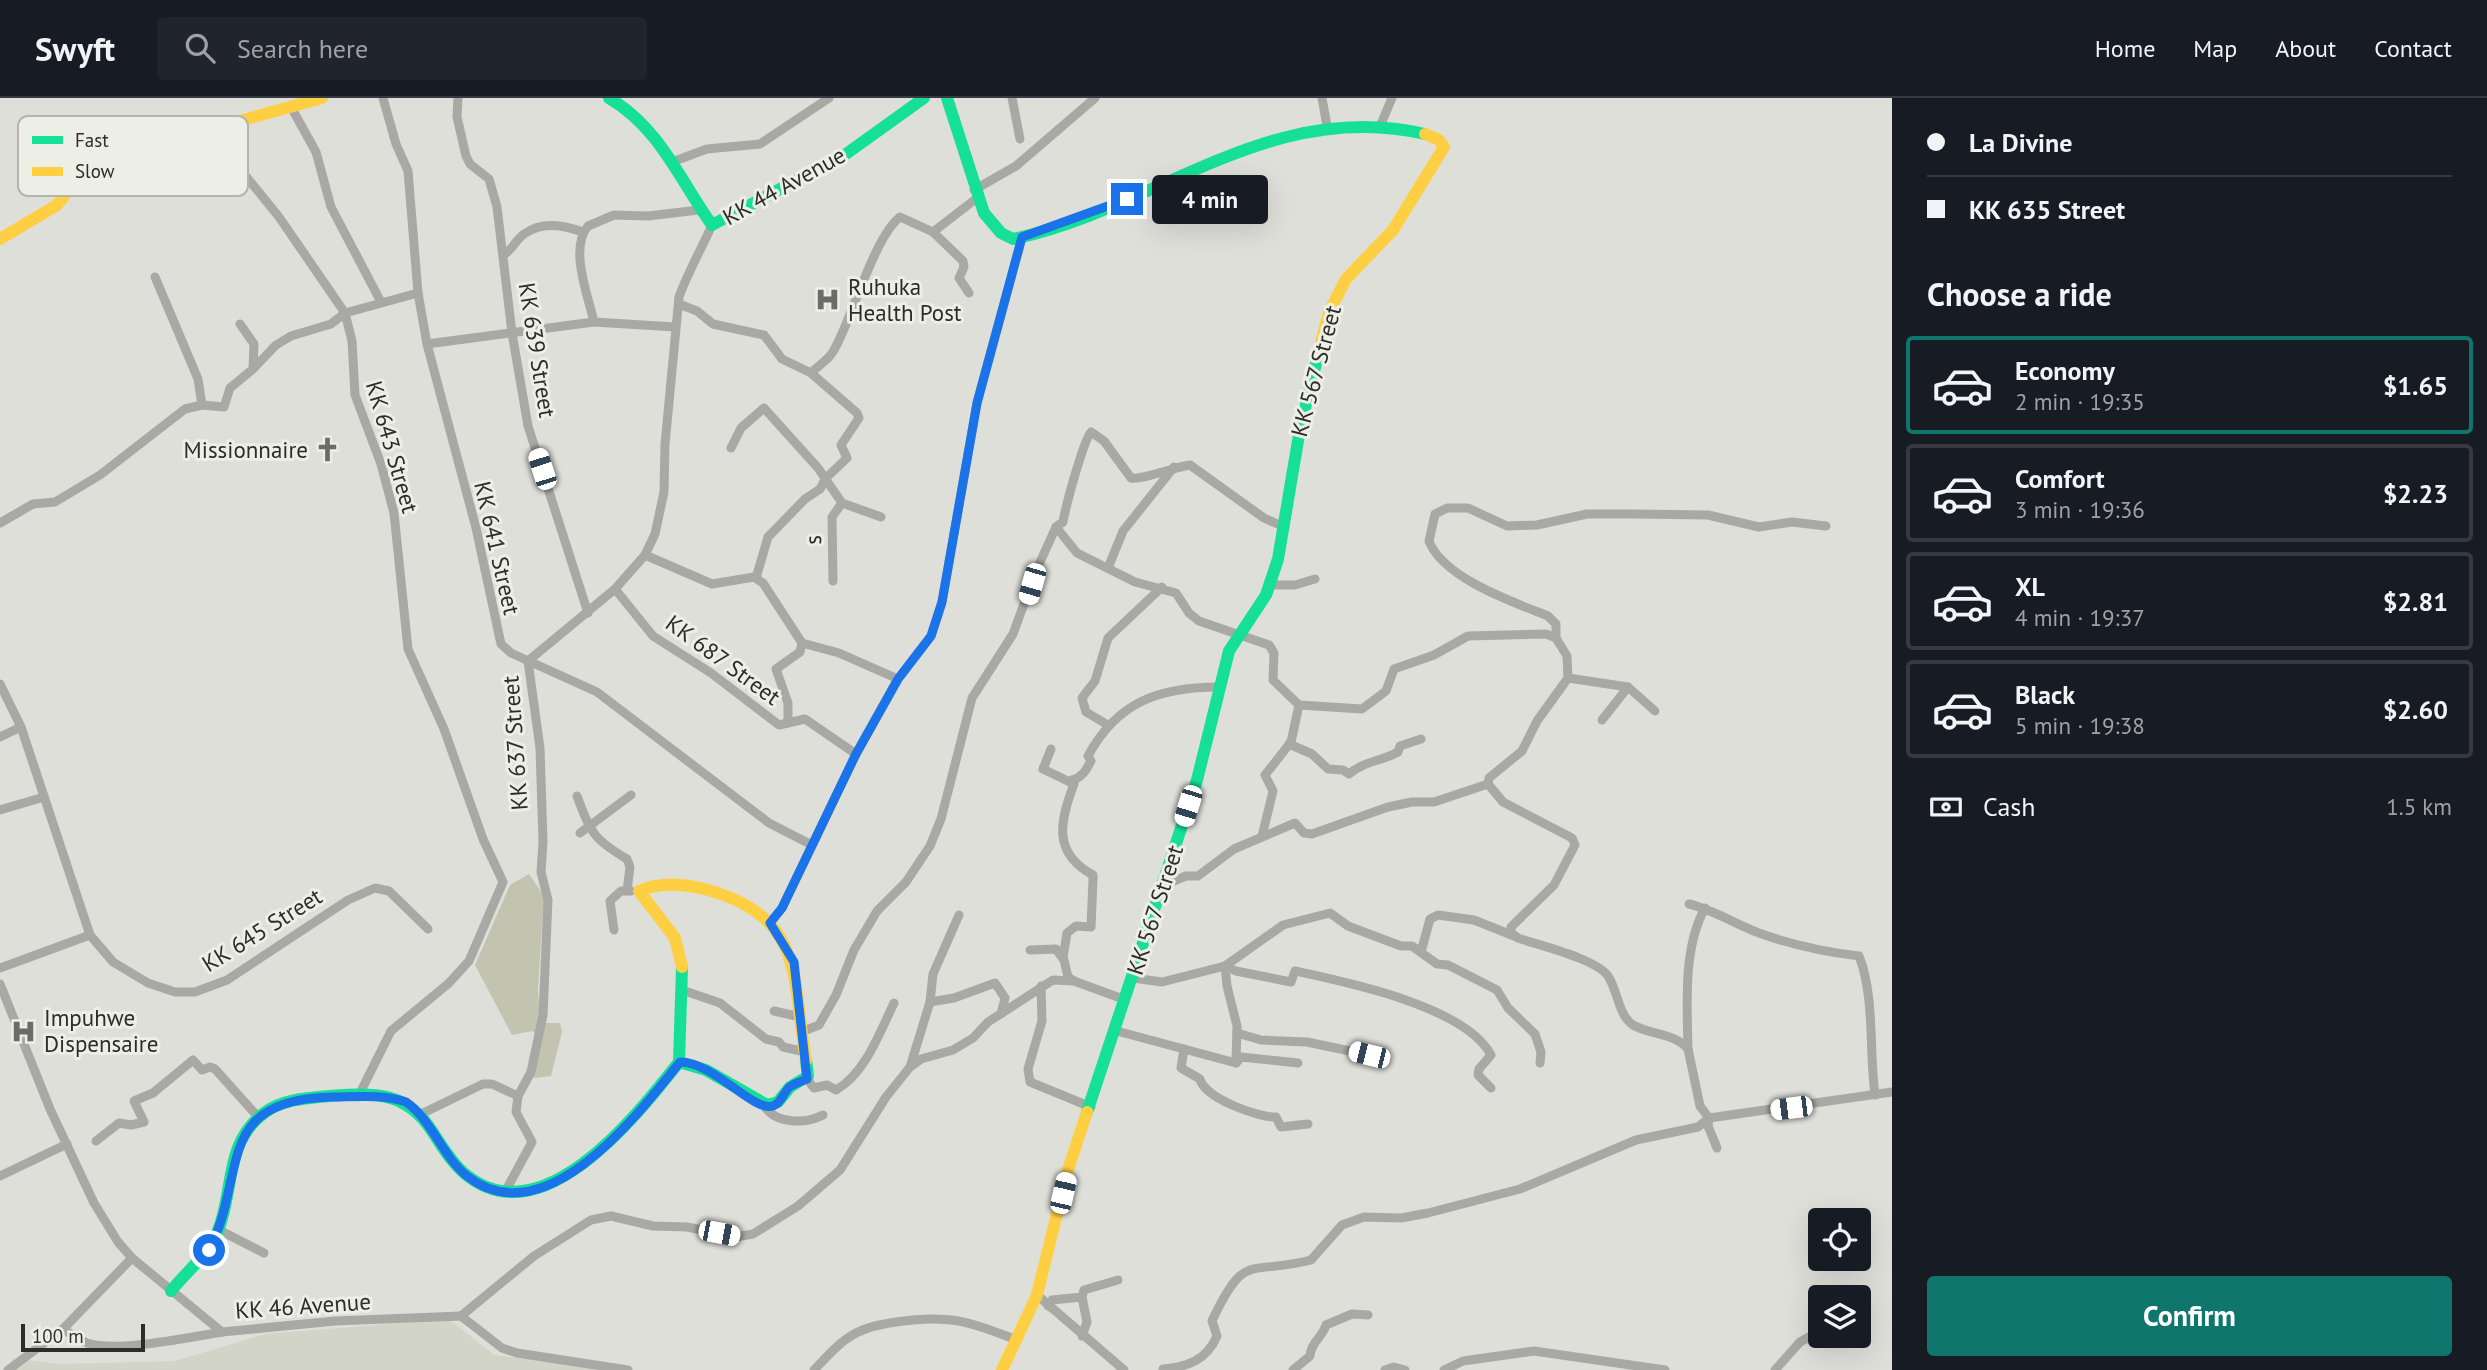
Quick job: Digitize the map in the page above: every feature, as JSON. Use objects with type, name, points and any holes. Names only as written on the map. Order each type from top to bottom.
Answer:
[{"type":"street","points":[[248,119],[322,98]]},
{"type":"street","name":"KK 641 Street","points":[[383,98],[396,144],[408,171],[418,293],[427,344],[476,528],[501,644],[511,653],[564,674],[597,692],[769,823],[812,845]]},
{"type":"street","name":"KK 639 Street","points":[[458,98],[457,117],[466,156],[470,164],[489,179],[505,254],[512,333],[528,426],[588,613]]},
{"type":"street","name":"KK 44 Avenue","points":[[609,98],[637,114],[672,162],[699,210],[712,225],[846,154],[917,101]]},
{"type":"street","points":[[672,162],[707,149],[760,144],[829,98]]},
{"type":"street","points":[[947,98],[976,194],[989,223],[1002,236],[1022,237],[1107,208],[1222,155],[1278,135],[1327,126],[1381,124],[1392,98]]},
{"type":"street","points":[[1012,98],[1020,139]]},
{"type":"street","points":[[933,232],[1095,98]]},
{"type":"street","points":[[1322,98],[1327,126]]},
{"type":"street","points":[[291,107],[316,152],[331,207],[382,302]]},
{"type":"street","name":"KK 567 Street","points":[[1002,1370],[1037,1295],[1067,1173],[1091,1107],[1123,999],[1133,978],[1164,885],[1196,780],[1229,651],[1269,585],[1278,559],[1282,526],[1317,352],[1340,287],[1393,230],[1444,147],[1438,140],[1381,124]]},
{"type":"street","name":"KK 643 Street","points":[[248,179],[279,217],[345,313],[352,341],[355,395],[381,464],[394,513],[408,649],[444,729],[483,839],[503,882],[469,961],[449,983],[391,1031],[358,1097]]},
{"type":"street","points":[[0,239],[48,212],[67,196]]},
{"type":"street","points":[[594,322],[580,253],[583,232],[588,226],[614,215],[649,216],[699,210]]},
{"type":"street","points":[[811,373],[834,351],[866,277],[897,218],[933,232],[962,261],[964,267],[959,278],[969,293]]},
{"type":"street","name":"KK 637 Street","points":[[518,1096],[531,1072],[538,1044],[548,951],[548,900],[541,872],[543,842],[540,748],[528,661],[615,589],[645,555],[655,534],[664,492],[665,444],[676,354],[678,304],[686,276],[697,261],[712,225]]},
{"type":"street","points":[[505,254],[524,234],[537,226],[561,226],[583,232]]},
{"type":"street","points":[[770,923],[782,908],[837,800],[856,754],[898,679],[931,636],[942,602],[977,403],[1022,237]]},
{"type":"street","points":[[155,276],[198,379],[202,405]]},
{"type":"street","points":[[0,523],[33,504],[55,502],[100,475],[185,409],[202,405],[224,407],[230,388],[283,340],[331,324],[345,313],[418,293]]},
{"type":"street","points":[[678,304],[697,311],[713,324],[764,335],[782,359],[811,373],[859,418],[841,445],[847,458],[826,478],[820,489],[805,499],[768,537],[756,579]]},
{"type":"street","points":[[427,344],[594,322],[675,327]]},
{"type":"street","points":[[240,324],[254,344],[253,369]]},
{"type":"street","points":[[731,448],[741,428],[764,408],[826,478],[842,503],[881,517]]},
{"type":"street","points":[[801,1032],[819,1025],[854,950],[877,911],[906,881],[930,846],[941,819],[972,698],[1013,634],[1056,527],[1063,522],[1066,502],[1085,450],[1085,440],[1091,432],[1104,441],[1131,478],[1147,477],[1174,467],[1190,465],[1264,518],[1282,526]]},
{"type":"street","points":[[1108,568],[1123,531],[1174,467]]},
{"type":"street","name":"s","points":[[833,581],[832,517],[842,503]]},
{"type":"street","points":[[1164,885],[1186,876],[1198,876],[1234,849],[1295,823],[1304,833],[1312,834],[1388,807],[1412,802],[1434,802],[1488,784],[1494,774],[1522,751],[1537,721],[1568,678],[1567,656],[1556,638],[1556,624],[1548,616],[1479,585],[1445,562],[1429,541],[1431,521],[1435,514],[1447,508],[1468,508],[1507,526],[1537,525],[1587,514],[1677,514],[1708,515],[1759,527],[1792,522],[1826,526]]},
{"type":"street","points":[[1056,527],[1077,553],[1135,582],[1162,587],[1176,593],[1189,614],[1199,621],[1241,633],[1273,648],[1273,680],[1299,705],[1362,709],[1386,691],[1394,669],[1434,655],[1468,636],[1546,634],[1556,638]]},
{"type":"street","points":[[645,555],[712,584],[743,577],[756,579],[763,583],[802,643],[839,653],[898,679]]},
{"type":"street","points":[[1269,585],[1295,585],[1315,579]]},
{"type":"street","points":[[1108,724],[1086,712],[1082,698],[1095,681],[1108,638],[1162,587]]},
{"type":"street","name":"KK 687 Street","points":[[615,589],[653,636],[711,673],[765,717],[779,725],[805,719],[856,754]]},
{"type":"street","points":[[788,723],[788,703],[776,669],[800,652],[802,643]]},
{"type":"street","points":[[1568,678],[1628,687],[1655,711]]},
{"type":"street","name":"KK 645 Street","points":[[0,684],[21,727],[90,935],[113,962],[148,983],[175,992],[195,992],[227,980],[348,900],[375,888],[388,891],[428,929]]},
{"type":"street","points":[[1051,749],[1043,769],[1072,780],[1078,779],[1091,761],[1088,756],[1108,724],[1135,702],[1204,687],[1220,687]]},
{"type":"street","points":[[1602,720],[1628,687]]},
{"type":"street","points":[[1262,836],[1273,791],[1265,775],[1289,744],[1299,705]]},
{"type":"street","points":[[0,737],[21,727]]},
{"type":"street","points":[[1289,744],[1312,754],[1328,769],[1343,770],[1349,774],[1361,764],[1375,759],[1383,760],[1398,752],[1400,746],[1420,738]]},
{"type":"street","points":[[1063,957],[1068,933],[1076,926],[1091,927],[1093,920],[1093,875],[1072,861],[1060,832],[1072,780]]},
{"type":"street","points":[[1488,784],[1503,803],[1572,838],[1575,845],[1554,885],[1511,927],[1514,936]]},
{"type":"street","points":[[580,833],[631,795]]},
{"type":"street","points":[[171,1291],[187,1270],[209,1250],[219,1230],[234,1155],[258,1118],[281,1103],[313,1098],[399,1099],[412,1106],[452,1162],[482,1186],[504,1194],[545,1188],[624,1131],[680,1062],[678,1024],[682,990],[681,963],[675,938],[637,890],[627,859],[601,844],[589,826],[577,796]]},
{"type":"street","points":[[0,810],[44,797]]},
{"type":"street","points":[[614,930],[610,901],[621,891],[677,884],[706,889],[749,905],[770,923],[791,953],[807,1079],[814,1088],[827,1085],[836,1090],[845,1086],[873,1048],[894,1003]]},
{"type":"street","points":[[1689,904],[1792,944],[1859,957],[1870,1007],[1875,1095]]},
{"type":"street","points":[[1705,908],[1699,918],[1686,976],[1688,1049],[1700,1106],[1709,1118]]},
{"type":"street","points":[[1133,978],[1162,982],[1225,966],[1283,925],[1330,913],[1348,926],[1420,951],[1437,964],[1448,965],[1497,990],[1508,1008],[1535,1034],[1541,1052],[1539,1063]]},
{"type":"street","points":[[910,1067],[930,1002],[933,974],[959,915]]},
{"type":"street","points":[[1420,951],[1430,919],[1438,915],[1474,920],[1599,968],[1609,978],[1623,1012],[1634,1025],[1682,1042],[1688,1049]]},
{"type":"street","points":[[0,968],[90,935]]},
{"type":"street","points":[[1030,950],[1047,947],[1056,949],[1063,957],[1069,977],[1074,981]]},
{"type":"street","points":[[1225,966],[1237,1032],[1237,1063]]},
{"type":"street","points":[[1225,966],[1291,982],[1295,971],[1314,974],[1389,993],[1422,1006],[1484,1042],[1491,1055],[1479,1069],[1478,1075],[1491,1088]]},
{"type":"street","points":[[628,1370],[517,1353],[502,1348],[461,1316],[534,1256],[591,1220],[611,1216],[653,1226],[687,1227],[736,1237],[753,1234],[798,1206],[840,1170],[886,1097],[910,1067],[921,1059],[953,1050],[1041,986],[1054,980],[1074,981],[1123,999]]},
{"type":"street","points":[[930,1002],[954,998],[995,983],[1005,998],[1001,1014]]},
{"type":"street","name":"KK 46 Avenue","points":[[0,984],[24,1048],[94,1203],[132,1258],[222,1332],[335,1321],[461,1316]]},
{"type":"street","points":[[1041,986],[1042,1021],[1028,1069],[1030,1082],[1091,1107]]},
{"type":"street","points":[[682,990],[720,1003],[766,1039],[779,1042],[783,1047],[805,1052]]},
{"type":"street","points":[[774,1012],[800,1017]]},
{"type":"street","points":[[1113,1030],[1135,1034],[1146,1041],[1237,1063]]},
{"type":"street","points":[[1237,1032],[1261,1040],[1307,1042],[1369,1055]]},
{"type":"street","points":[[1184,1049],[1181,1068],[1200,1079],[1201,1084],[1223,1103],[1276,1117],[1281,1127],[1308,1124]]},
{"type":"street","points":[[1237,1063],[1241,1057],[1298,1063]]},
{"type":"street","points":[[96,1141],[119,1123],[131,1125],[144,1122],[134,1101],[153,1093],[193,1060],[202,1070],[210,1067],[215,1069],[258,1118]]},
{"type":"street","points":[[680,1062],[696,1064],[713,1071],[756,1104],[765,1107],[780,1102],[792,1086],[807,1079]]},
{"type":"street","points":[[419,1115],[483,1084],[492,1084],[518,1096],[516,1112],[532,1142],[504,1194]]},
{"type":"street","points":[[1163,1369],[1191,1365],[1213,1344],[1217,1336],[1212,1321],[1239,1275],[1252,1268],[1311,1260],[1342,1225],[1364,1217],[1401,1218],[1428,1213],[1520,1189],[1636,1140],[1698,1126],[1709,1118],[1892,1092]]},
{"type":"street","points":[[765,1107],[769,1113],[789,1120],[823,1115]]},
{"type":"street","points":[[1709,1118],[1707,1126],[1717,1148]]},
{"type":"street","points":[[0,1176],[67,1144]]},
{"type":"street","points":[[219,1230],[264,1253]]},
{"type":"street","points":[[8,1370],[63,1329],[132,1258]]},
{"type":"street","points":[[1082,1336],[1087,1322],[1082,1297],[1084,1290],[1118,1280]]},
{"type":"street","points":[[1037,1295],[1124,1370]]},
{"type":"street","points":[[1048,1306],[1052,1300],[1082,1297]]},
{"type":"street","points":[[1293,1370],[1310,1356],[1312,1346],[1323,1334],[1326,1325],[1352,1314],[1368,1315]]},
{"type":"street","points":[[814,1370],[845,1340],[869,1326],[889,1323],[939,1316],[968,1322],[1017,1340]]},
{"type":"street","points":[[63,1329],[86,1343],[97,1345],[124,1345],[222,1332]]},
{"type":"street","points":[[1775,1370],[1800,1342],[1808,1338]]},
{"type":"street","points":[[1444,1370],[1463,1361],[1534,1351],[1665,1370]]},
{"type":"street","points":[[1385,1370],[1394,1367],[1405,1370]]},
{"type":"shaded area","points":[[448,1319],[495,1355],[593,1367],[593,1370],[15,1370],[12,1358],[58,1364],[175,1361],[265,1334]]},
{"type":"green space","points":[[529,874],[544,896],[538,989],[540,1023],[560,1023],[562,1032],[551,1076],[535,1078],[529,1074],[538,1036],[532,1031],[512,1035],[475,965],[510,885]]},
{"type":"traffic: fast","points":[[609,98],[627,110],[655,139],[712,225],[846,154],[924,98]]},
{"type":"traffic: fast","points":[[947,98],[984,213],[1001,233],[1013,239],[1116,205],[1264,143],[1315,131],[1368,127],[1425,134]]},
{"type":"traffic: fast","points":[[1087,1112],[1197,780],[1229,651],[1266,595],[1278,559],[1300,429],[1319,351]]},
{"type":"traffic: fast","points":[[679,1062],[682,967]]},
{"type":"traffic: fast","points":[[171,1291],[202,1256],[217,1233],[242,1139],[251,1125],[264,1113],[287,1102],[330,1096],[388,1097],[411,1108],[422,1118],[464,1173],[494,1189],[524,1191],[555,1181],[585,1162],[639,1111],[679,1062],[706,1070],[767,1105],[778,1102],[790,1087],[808,1076],[806,1060]]},
{"type":"traffic: slow","points":[[248,119],[322,98]]},
{"type":"traffic: slow","points":[[1319,351],[1329,312],[1346,279],[1393,230],[1444,147],[1439,140],[1425,134]]},
{"type":"traffic: slow","points":[[0,239],[57,205],[64,196]]},
{"type":"traffic: slow","points":[[682,967],[675,938],[639,891],[664,885],[699,888],[740,902],[763,917],[778,934],[788,954],[806,1060]]},
{"type":"traffic: slow","points":[[1002,1370],[1037,1295],[1067,1173],[1087,1112]]},
{"type":"place","name":"Ruhuka Health Post","points":[[828,300]]},
{"type":"place","name":"Missionnaire","points":[[328,450]]},
{"type":"place","name":"Impuhwe Dispensaire","points":[[24,1031]]},
{"type":"route","points":[[209,1250],[219,1230],[234,1155],[258,1118],[281,1103],[313,1098],[399,1099],[412,1106],[452,1162],[482,1186],[504,1194],[545,1188],[624,1131],[680,1062],[696,1064],[713,1071],[756,1104],[765,1107],[780,1102],[792,1086],[807,1079],[794,962],[791,953],[770,923],[782,908],[837,800],[856,754],[898,679],[920,654],[931,636],[942,602],[977,403],[1022,237],[1127,199]]}]
